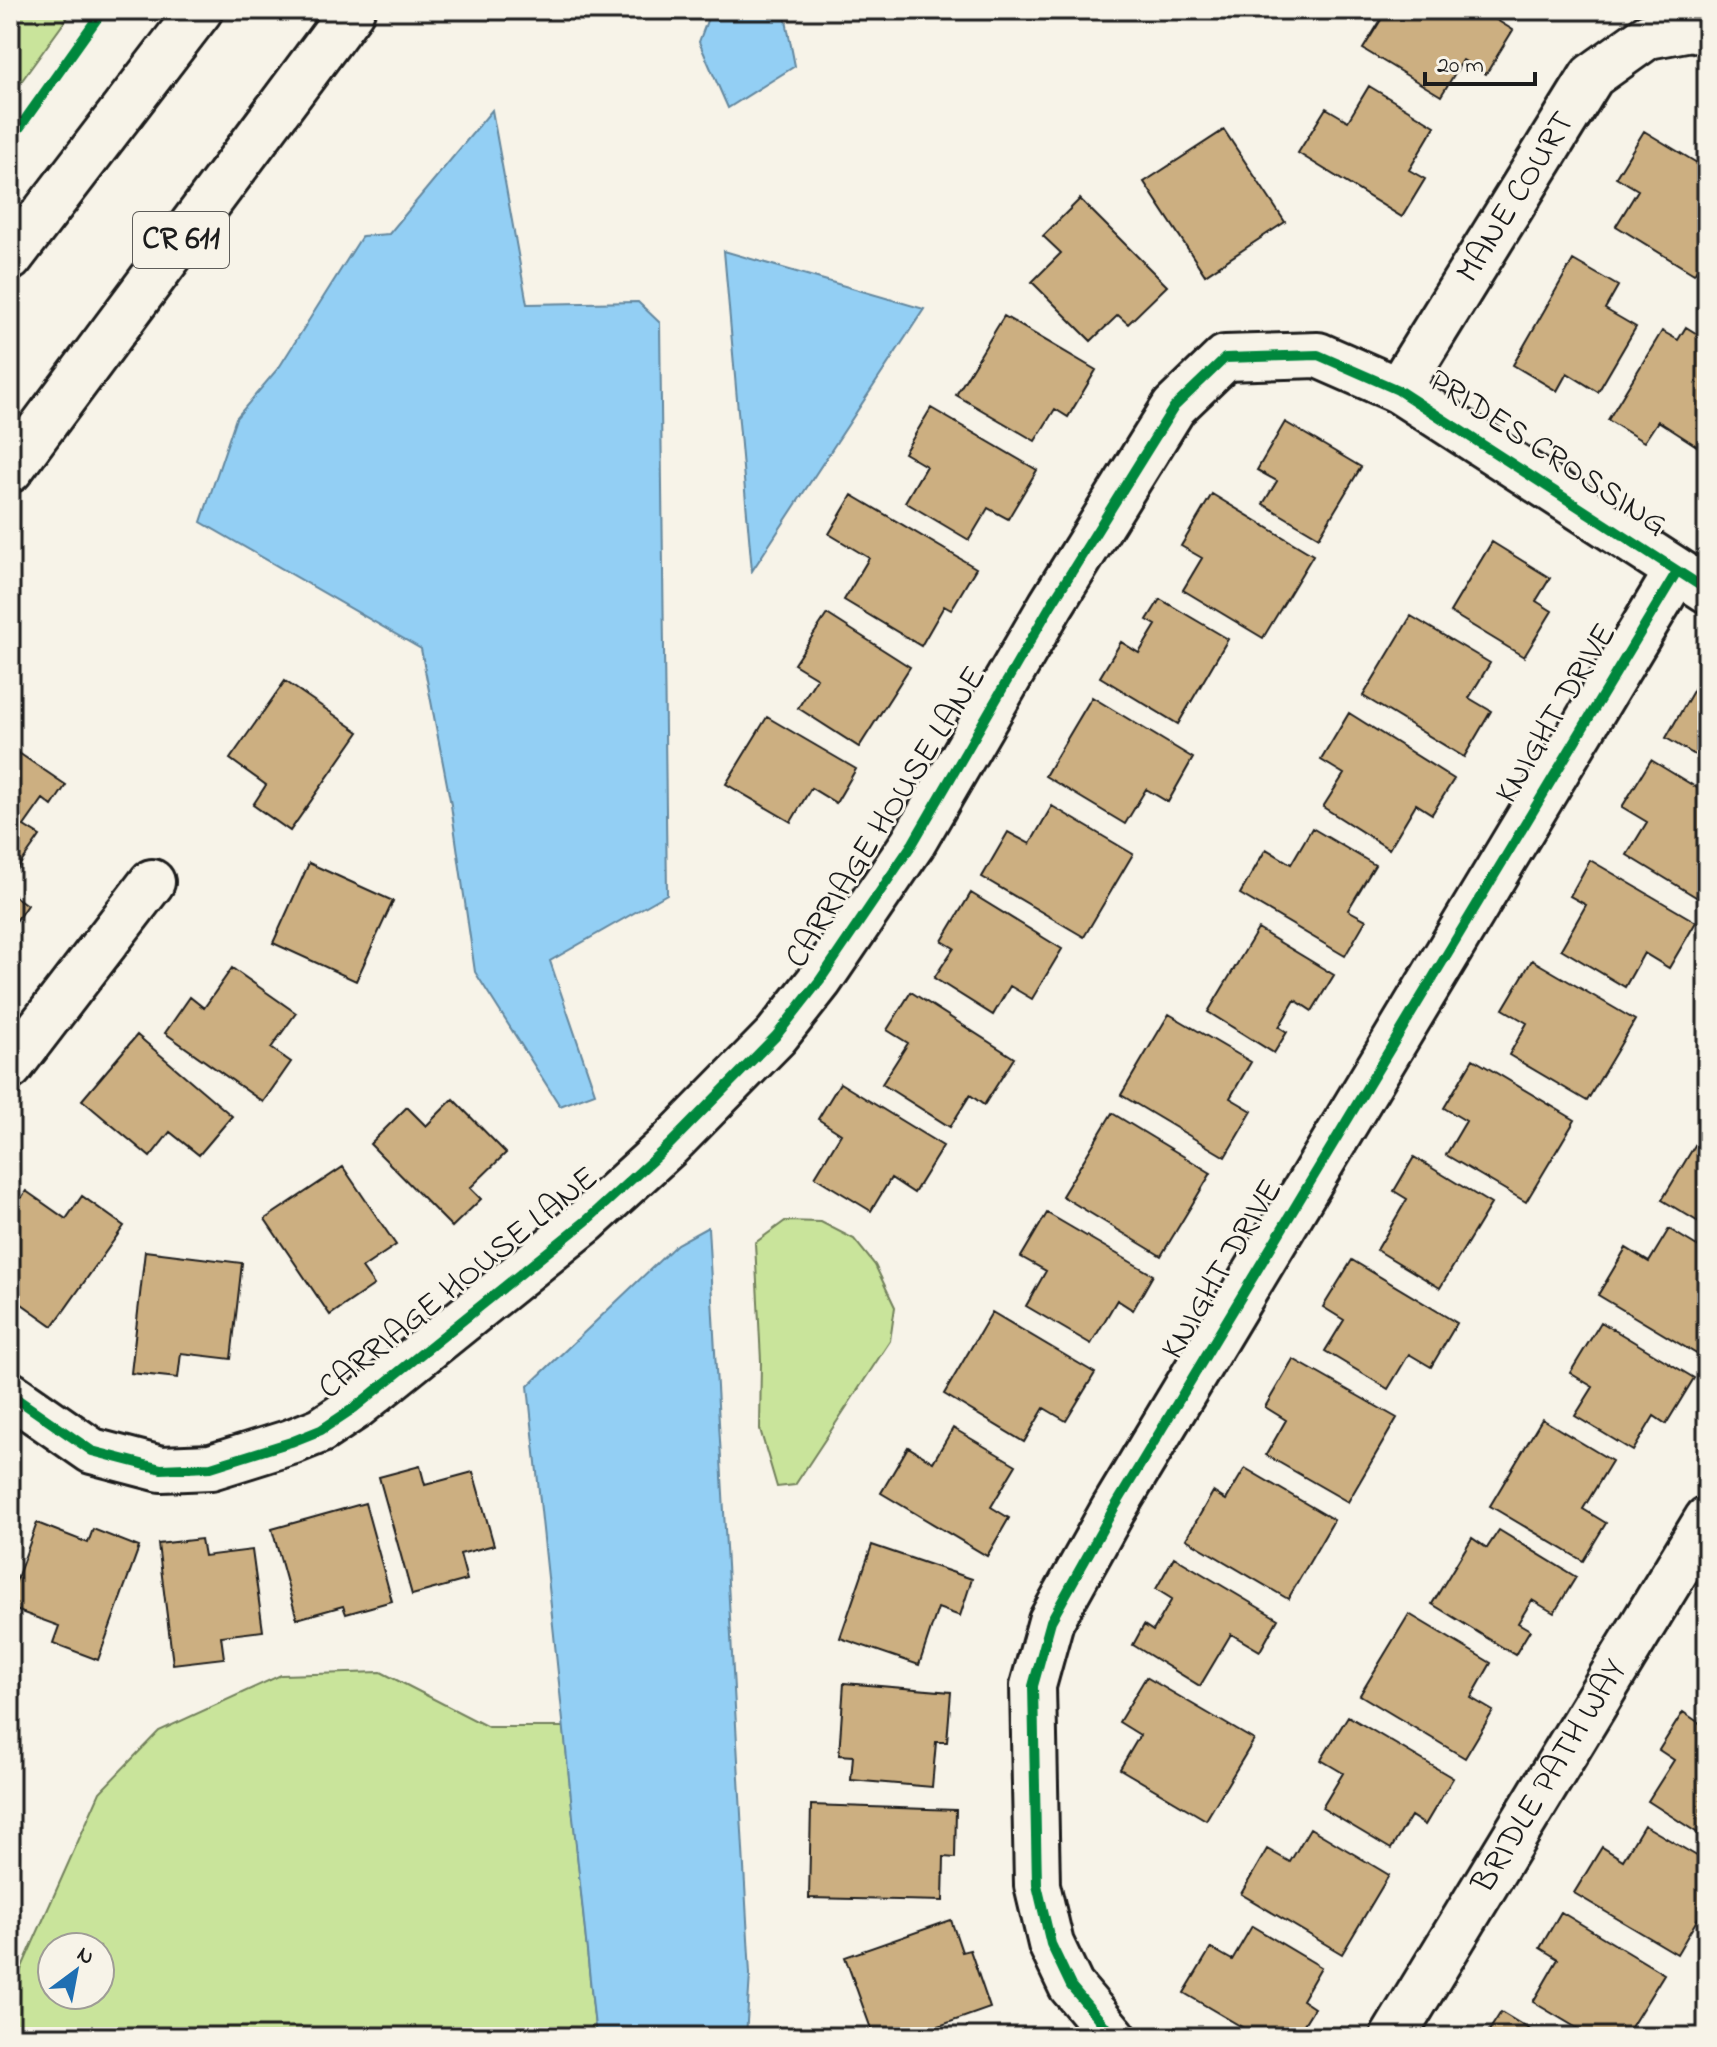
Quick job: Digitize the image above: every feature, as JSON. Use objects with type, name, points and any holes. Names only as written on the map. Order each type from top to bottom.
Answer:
[{"type":"street","points":[[10,258],[200,10]]},
{"type":"street","name":"CR 611","points":[[10,470],[352,10]]},
{"type":"street","name":"MANE COURT","points":[[1398,390],[1592,76],[1648,36],[1691,28],[1707,32]]},
{"type":"street","name":"CARRIAGE HOUSE LANE","points":[[10,1394],[92,1451],[161,1469],[211,1467],[291,1442],[321,1430],[354,1408],[586,1221],[669,1145],[776,1036],[820,980],[913,843],[1051,605],[1174,407],[1202,377],[1225,358],[1318,355],[1398,390]]},
{"type":"street","name":"PRIDES CROSSING","points":[[1398,390],[1692,581]]},
{"type":"street","name":"KNIGHT DRIVE","points":[[1114,2037],[1071,1986],[1051,1944],[1037,1885],[1033,1686],[1051,1621],[1121,1496],[1692,581]]},
{"type":"street","points":[[10,1067],[152,882]]},
{"type":"street","name":"BRIDLE PATH WAY","points":[[1393,2037],[1707,1519]]},
{"type":"green space","points":[[10,10],[73,10],[10,97]]},
{"type":"green space","points":[[785,1221],[821,1222],[854,1239],[875,1265],[895,1307],[890,1341],[795,1485],[777,1487],[760,1429],[761,1361],[755,1243]]},
{"type":"green space","points":[[381,1672],[488,1727],[564,1727],[596,2037],[10,2037],[10,1994],[36,1936],[36,2011],[116,2011],[116,1931],[38,1931],[100,1792],[159,1731],[281,1675]]},
{"type":"water","points":[[711,10],[784,10],[795,66],[728,108],[699,42]]},
{"type":"water","points":[[492,110],[527,304],[638,302],[660,323],[667,894],[550,961],[595,1093],[560,1106],[475,972],[451,805],[421,649],[201,522],[236,418],[280,366],[362,236],[389,234]]},
{"type":"water","points":[[724,251],[924,309],[752,571]]},
{"type":"water","points":[[708,1227],[750,1974],[746,2037],[596,2037],[528,1386],[677,1244]]},
{"type":"building","points":[[1387,10],[1480,10],[1513,30],[1486,74],[1463,60],[1441,96],[1363,49]]},
{"type":"building","points":[[1369,86],[1435,126],[1409,170],[1425,179],[1402,217],[1298,153],[1326,108],[1348,121]]},
{"type":"building","points":[[1224,130],[1285,222],[1205,275],[1144,182]]},
{"type":"building","points":[[1644,131],[1707,169],[1707,253],[1694,274],[1616,226],[1638,190],[1616,177]]},
{"type":"building","points":[[1080,199],[1167,286],[1128,324],[1118,315],[1091,341],[1032,282],[1061,253],[1043,236]]},
{"type":"building","points":[[1573,260],[1618,286],[1605,309],[1636,327],[1598,392],[1567,373],[1557,391],[1513,365]]},
{"type":"building","points":[[1004,316],[1096,370],[1068,417],[1055,409],[1035,441],[956,395]]},
{"type":"building","points":[[1686,327],[1707,340],[1707,443],[1703,450],[1658,421],[1644,442],[1608,420],[1662,331],[1678,340]]},
{"type":"building","points":[[931,408],[1037,470],[1008,519],[988,508],[969,540],[905,502],[926,466],[904,453]]},
{"type":"building","points":[[1285,422],[1361,467],[1319,537],[1263,504],[1277,481],[1257,470]]},
{"type":"building","points":[[1212,494],[1313,555],[1263,638],[1183,590],[1202,558],[1181,546]]},
{"type":"building","points":[[852,495],[976,568],[951,610],[944,606],[921,646],[844,600],[869,558],[829,534]]},
{"type":"building","points":[[1492,542],[1550,578],[1536,601],[1552,611],[1524,657],[1450,612]]},
{"type":"building","points":[[1160,599],[1228,639],[1178,724],[1100,677],[1121,642],[1139,653],[1156,625],[1147,620]]},
{"type":"building","points":[[827,614],[910,667],[859,747],[798,708],[817,678],[794,664]]},
{"type":"building","points":[[1411,616],[1490,663],[1469,698],[1491,711],[1464,757],[1363,696]]},
{"type":"building","points":[[1701,677],[1707,680],[1707,762],[1666,738]]},
{"type":"building","points":[[285,681],[359,732],[290,831],[253,805],[266,785],[230,759]]},
{"type":"building","points":[[1092,697],[1193,758],[1168,802],[1146,789],[1125,824],[1045,776]]},
{"type":"building","points":[[1349,713],[1454,779],[1432,814],[1416,804],[1389,849],[1323,807],[1344,774],[1321,760]]},
{"type":"building","points":[[767,717],[856,769],[836,803],[811,788],[791,822],[726,784]]},
{"type":"building","points":[[10,747],[66,785],[52,806],[43,799],[24,826],[40,836],[16,870],[10,865]]},
{"type":"building","points":[[1651,760],[1707,794],[1706,903],[1627,855],[1647,822],[1622,807]]},
{"type":"building","points":[[1052,806],[1133,854],[1084,937],[982,877],[1008,832],[1030,844]]},
{"type":"building","points":[[1312,828],[1375,865],[1348,910],[1366,920],[1345,956],[1240,894],[1266,849],[1291,864]]},
{"type":"building","points":[[1590,860],[1696,922],[1669,968],[1644,953],[1625,987],[1561,949],[1586,905],[1570,896]]},
{"type":"building","points":[[309,863],[393,901],[356,981],[273,943]]},
{"type":"building","points":[[10,893],[27,905],[10,930]]},
{"type":"building","points":[[971,893],[1062,949],[1032,999],[1010,986],[993,1015],[934,978],[954,948],[942,941]]},
{"type":"building","points":[[1258,929],[1334,975],[1312,1011],[1295,1000],[1279,1027],[1287,1032],[1274,1053],[1208,1012]]},
{"type":"building","points":[[1532,960],[1635,1020],[1587,1101],[1509,1055],[1527,1023],[1503,1009]]},
{"type":"building","points":[[232,968],[296,1013],[271,1048],[291,1062],[263,1102],[165,1033],[190,997],[204,1008]]},
{"type":"building","points":[[911,992],[1014,1058],[984,1105],[970,1095],[950,1127],[882,1084],[908,1043],[887,1030]]},
{"type":"building","points":[[1169,1014],[1251,1062],[1230,1098],[1252,1111],[1225,1157],[1121,1095]]},
{"type":"building","points":[[137,1035],[232,1116],[199,1155],[170,1132],[150,1157],[82,1100]]},
{"type":"building","points":[[1473,1059],[1575,1120],[1526,1202],[1446,1155],[1466,1121],[1444,1108]]},
{"type":"building","points":[[840,1083],[943,1146],[914,1193],[891,1178],[871,1211],[815,1177],[841,1134],[818,1119]]},
{"type":"building","points":[[453,1099],[506,1153],[470,1188],[481,1199],[452,1227],[370,1144],[407,1107],[426,1126]]},
{"type":"building","points":[[1112,1113],[1211,1173],[1161,1256],[1062,1196]]},
{"type":"building","points":[[1707,1125],[1707,1227],[1662,1200]]},
{"type":"building","points":[[1414,1157],[1491,1204],[1440,1288],[1377,1250],[1407,1199],[1394,1191]]},
{"type":"building","points":[[343,1167],[396,1245],[362,1268],[374,1285],[330,1315],[265,1219]]},
{"type":"building","points":[[26,1191],[66,1219],[82,1196],[124,1226],[53,1326],[12,1297],[18,1287],[10,1281],[10,1214]]},
{"type":"building","points":[[1047,1213],[1153,1275],[1133,1310],[1117,1300],[1091,1344],[1026,1306],[1046,1271],[1021,1257]]},
{"type":"building","points":[[1669,1229],[1707,1252],[1705,1359],[1598,1295],[1626,1248],[1649,1262]]},
{"type":"building","points":[[145,1251],[242,1263],[231,1359],[181,1353],[178,1378],[131,1373]]},
{"type":"building","points":[[1352,1260],[1457,1323],[1431,1367],[1409,1354],[1388,1389],[1325,1351],[1344,1320],[1323,1307]]},
{"type":"building","points":[[992,1312],[1095,1373],[1066,1421],[1044,1408],[1024,1442],[944,1394]]},
{"type":"building","points":[[1601,1322],[1694,1378],[1666,1424],[1654,1416],[1633,1451],[1575,1416],[1593,1387],[1570,1373]]},
{"type":"building","points":[[1293,1359],[1397,1418],[1348,1502],[1266,1455],[1286,1420],[1265,1407]]},
{"type":"building","points":[[1542,1419],[1612,1461],[1583,1509],[1606,1523],[1583,1561],[1490,1506]]},
{"type":"building","points":[[953,1428],[1016,1465],[991,1507],[1009,1518],[987,1556],[881,1493],[908,1447],[933,1462]]},
{"type":"building","points":[[420,1466],[425,1485],[473,1472],[494,1545],[460,1554],[467,1580],[412,1595],[379,1477]]},
{"type":"building","points":[[1245,1468],[1334,1520],[1288,1599],[1186,1539],[1213,1492],[1226,1500]]},
{"type":"building","points":[[365,1503],[392,1601],[346,1614],[343,1606],[297,1619],[272,1529]]},
{"type":"building","points":[[37,1523],[88,1543],[93,1529],[139,1547],[98,1660],[53,1643],[59,1626],[10,1608],[10,1598]]},
{"type":"building","points":[[1499,1530],[1576,1577],[1554,1613],[1532,1600],[1518,1623],[1530,1630],[1515,1655],[1432,1604],[1472,1538],[1487,1548]]},
{"type":"building","points":[[201,1539],[204,1556],[252,1550],[263,1631],[221,1636],[224,1658],[173,1664],[158,1544]]},
{"type":"building","points":[[872,1545],[972,1579],[960,1616],[938,1608],[919,1665],[840,1638]]},
{"type":"building","points":[[1174,1557],[1278,1619],[1260,1651],[1231,1634],[1200,1686],[1133,1645],[1144,1625],[1153,1631],[1172,1599],[1156,1589]]},
{"type":"building","points":[[1409,1614],[1491,1663],[1471,1698],[1493,1711],[1465,1758],[1360,1695]]},
{"type":"building","points":[[1146,1677],[1254,1740],[1206,1820],[1120,1769],[1140,1735],[1119,1722]]},
{"type":"building","points":[[844,1683],[951,1692],[947,1742],[936,1742],[932,1787],[851,1780],[853,1756],[839,1755]]},
{"type":"building","points":[[1683,1712],[1707,1728],[1707,1839],[1648,1801],[1674,1760],[1659,1750]]},
{"type":"building","points":[[1348,1716],[1453,1778],[1425,1825],[1411,1816],[1391,1849],[1322,1808],[1343,1773],[1321,1760]]},
{"type":"building","points":[[811,1805],[956,1810],[955,1858],[944,1857],[943,1901],[809,1898]]},
{"type":"building","points":[[1644,1825],[1707,1862],[1707,1903],[1677,1954],[1574,1893],[1602,1847],[1623,1860]]},
{"type":"building","points":[[1310,1828],[1389,1875],[1342,1954],[1241,1894],[1267,1849],[1290,1862]]},
{"type":"building","points":[[1561,1912],[1664,1974],[1625,2037],[1592,2037],[1533,2002],[1558,1959],[1540,1948]]},
{"type":"building","points":[[951,1920],[962,1952],[970,1950],[990,2008],[908,2037],[874,2037],[845,1957]]},
{"type":"building","points":[[1252,1926],[1321,1967],[1302,2000],[1314,2008],[1296,2037],[1259,2037],[1184,1993],[1211,1948],[1232,1960]]},
{"type":"building","points":[[1501,2012],[1542,2037],[1485,2037]]},
{"type":"cycle path","points":[[10,141],[103,10]]},
{"type":"cycle path","points":[[10,1394],[92,1451],[161,1469],[211,1467],[321,1430],[354,1408],[586,1221],[669,1145],[776,1036],[820,980],[913,843],[1051,605],[1174,407],[1225,358],[1318,355],[1398,390],[1707,590]]},
{"type":"cycle path","points":[[1114,2037],[1071,1986],[1051,1944],[1037,1885],[1033,1686],[1051,1621],[1113,1510],[1676,573]]}]
